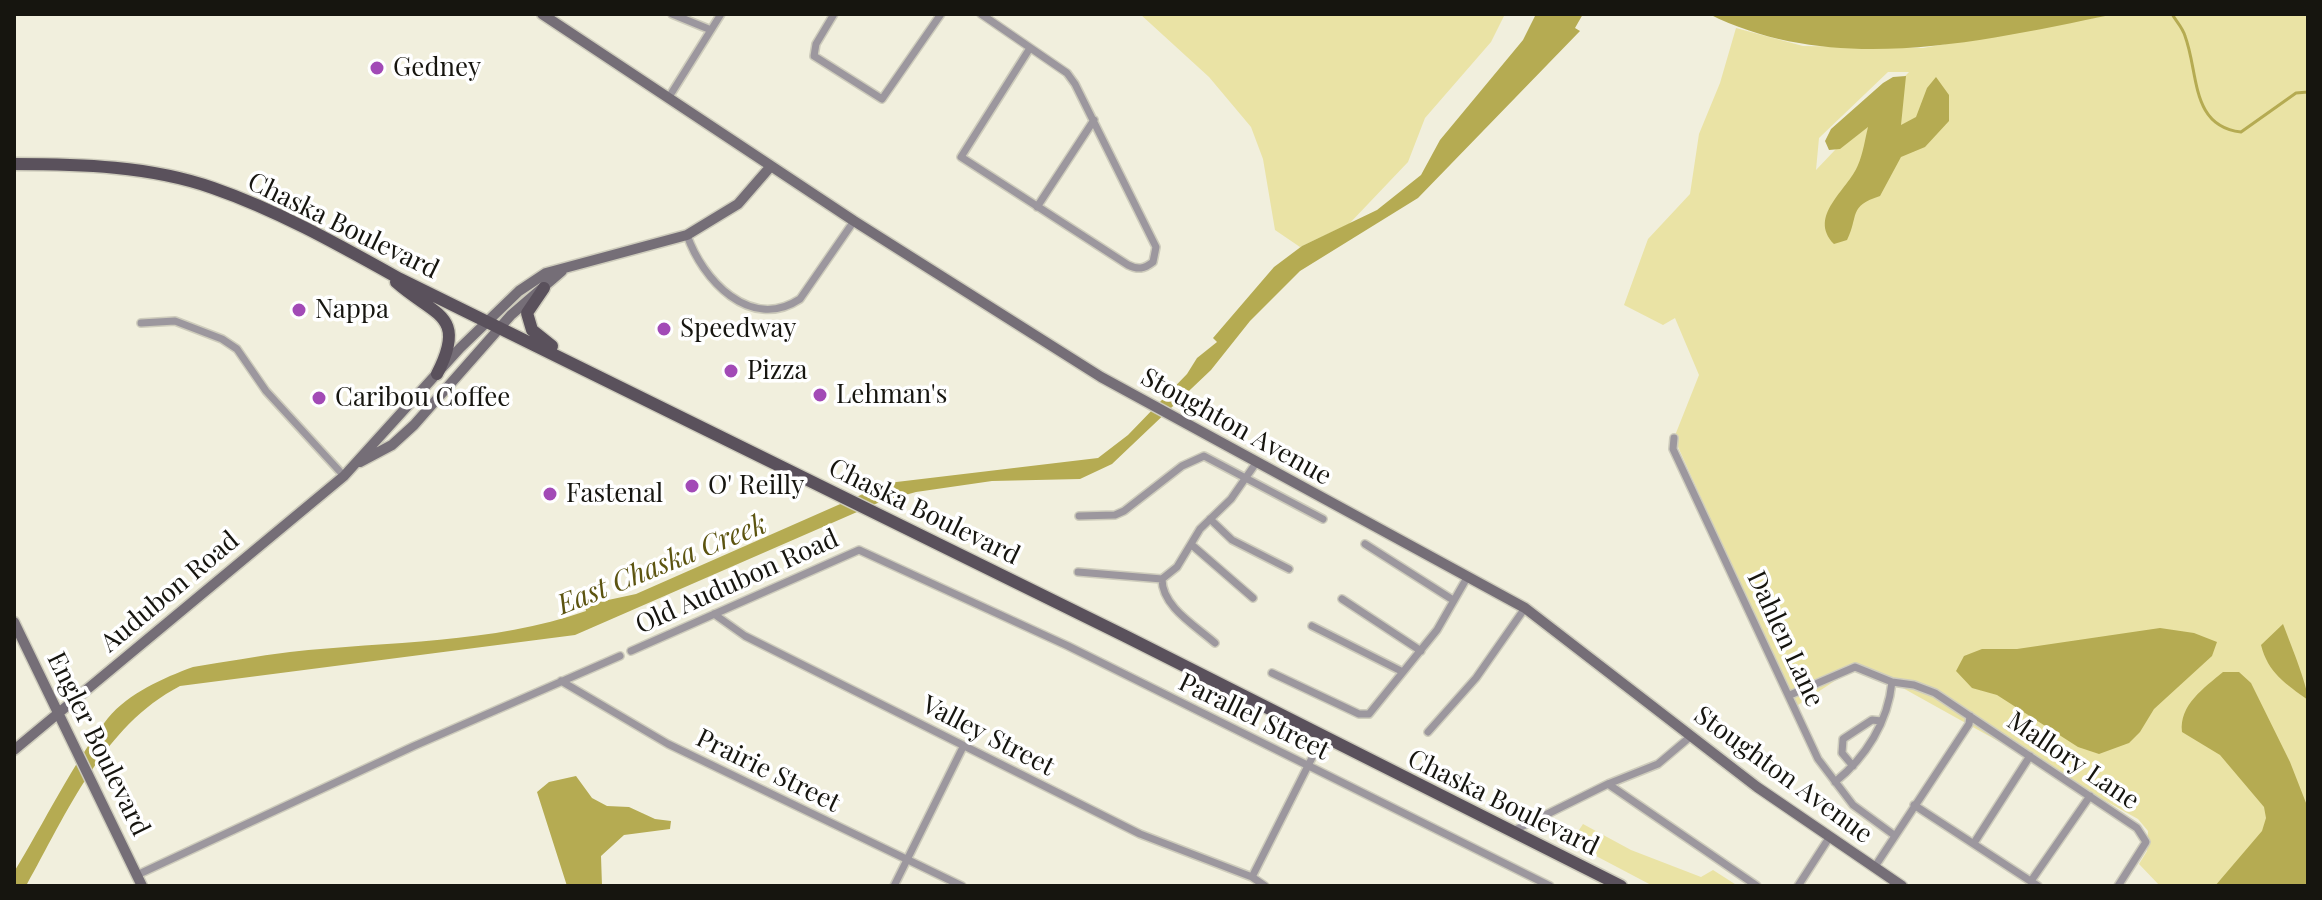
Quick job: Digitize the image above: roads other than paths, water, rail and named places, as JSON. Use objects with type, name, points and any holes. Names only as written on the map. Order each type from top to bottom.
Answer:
[{"type":"main road","name":"Chaska Boulevard","points":[[14,164],[73,164],[210,187],[319,234],[378,267],[1621,886]]},
{"type":"main road","points":[[378,267],[409,294],[435,309],[446,322],[450,345],[437,374]]},
{"type":"main road","points":[[544,288],[529,307],[532,330],[587,370]]},
{"type":"street","name":"Stoughton Avenue","points":[[542,14],[854,221],[1135,397],[1525,608],[1690,737],[1829,838],[1902,886]]},
{"type":"street","points":[[672,14],[711,30]]},
{"type":"street","points":[[669,97],[721,14]]},
{"type":"street","points":[[834,14],[816,44],[814,56],[882,99],[941,14]]},
{"type":"street","points":[[981,14],[1067,73],[1094,120],[1156,247],[1153,262],[1136,269],[961,157],[1030,48]]},
{"type":"street","points":[[1037,207],[1094,120]]},
{"type":"street","name":"Audubon Road","points":[[14,750],[344,476],[486,321],[533,280],[687,235],[738,204],[771,166]]},
{"type":"street","points":[[687,235],[702,270],[713,282],[752,307],[770,310],[787,308],[800,299],[854,221]]},
{"type":"street","name":"Audubon Road","points":[[354,466],[392,445],[414,425],[500,327],[563,269]]},
{"type":"street","points":[[141,323],[175,321],[237,349],[266,391],[344,476]]},
{"type":"street","name":"Dahlen Lane","points":[[1674,438],[1673,449],[1818,759],[1867,818],[1894,835]]},
{"type":"street","points":[[1079,516],[1115,515],[1124,511],[1182,466],[1204,456],[1323,519]]},
{"type":"street","points":[[1078,572],[1162,579],[1177,567],[1193,546],[1200,529],[1247,480],[1256,463]]},
{"type":"street","points":[[1210,519],[1232,540],[1289,569]]},
{"type":"street","points":[[1365,544],[1453,600]]},
{"type":"street","points":[[1193,546],[1253,598]]},
{"type":"street","name":"Parallel Street","points":[[859,550],[940,584],[1550,886]]},
{"type":"street","name":"Old Audubon Road","points":[[631,651],[859,550]]},
{"type":"street","points":[[1272,673],[1359,714],[1369,714],[1437,630],[1468,576]]},
{"type":"street","points":[[1162,579],[1166,597],[1215,643]]},
{"type":"street","points":[[1342,599],[1421,651]]},
{"type":"street","points":[[1428,732],[1476,678],[1525,608]]},
{"type":"street","name":"Valley Street","points":[[714,614],[745,636],[963,747],[1140,834],[1252,877],[1265,886]]},
{"type":"street","name":"Engler Boulevard","points":[[14,622],[139,881]]},
{"type":"street","points":[[1312,626],[1403,672]]},
{"type":"street","name":"Old Audubon Road","points":[[139,881],[414,746],[620,656]]},
{"type":"street","name":"Mallory Lane","points":[[1790,695],[1855,667],[1892,682],[1914,685],[1935,693],[2137,828],[2146,842],[2118,886]]},
{"type":"street","name":"Prairie Street","points":[[561,681],[668,744],[962,886]]},
{"type":"street","points":[[1835,782],[1874,740],[1891,699],[1892,682]]},
{"type":"street","points":[[1874,868],[1969,724],[1970,716]]},
{"type":"street","points":[[1853,766],[1842,753],[1843,739],[1872,720],[1881,721]]},
{"type":"street","points":[[1512,831],[1608,784],[1658,764],[1690,737]]},
{"type":"street","points":[[1252,877],[1322,738]]},
{"type":"street","points":[[894,886],[963,747]]},
{"type":"street","points":[[1974,843],[2030,756]]},
{"type":"street","points":[[1608,784],[1757,886]]},
{"type":"street","points":[[1914,805],[2035,884],[2090,796]]},
{"type":"street","points":[[1798,886],[1829,838]]},
{"type":"waterway","name":"East Chaska Creek","points":[[2172,14],[2184,33],[2205,109],[2213,120],[2225,128],[2241,132],[2296,93],[2308,92]]},
{"type":"place","name":"Gedney","points":[[377,68]]},
{"type":"place","name":"Nappa","points":[[299,310]]},
{"type":"place","name":"Speedway","points":[[664,329]]},
{"type":"place","name":"Pizza","points":[[731,371]]},
{"type":"place","name":"Lehman's","points":[[820,395]]},
{"type":"place","name":"Caribou Coffee","points":[[319,398]]},
{"type":"place","name":"O' Reilly","points":[[692,486]]},
{"type":"place","name":"Fastenal","points":[[550,494]]}]
